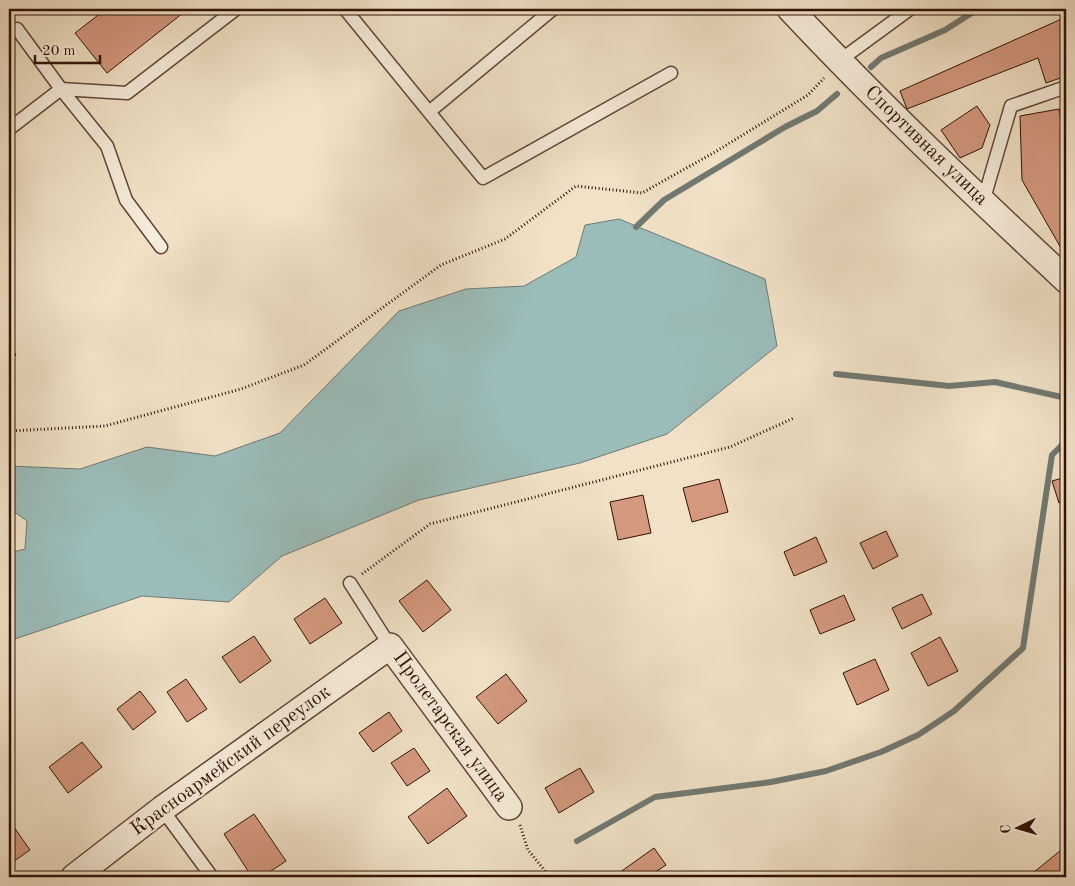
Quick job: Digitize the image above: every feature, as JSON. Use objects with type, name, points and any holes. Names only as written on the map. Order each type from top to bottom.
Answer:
[{"type":"street","name":"Спортивная улица","points":[[790,9],[839,61],[1066,280]]},
{"type":"street","name":"Пролетарская улица","points":[[390,646],[510,808]]},
{"type":"street","name":"Красноармейский переулок","points":[[74,877],[162,810],[390,646]]},
{"type":"lane","points":[[9,128],[60,89],[127,93],[236,9]]},
{"type":"lane","points":[[346,9],[483,178],[671,73]]},
{"type":"lane","points":[[429,112],[553,9]]},
{"type":"lane","points":[[839,61],[910,9]]},
{"type":"lane","points":[[17,29],[60,89],[108,146],[126,200],[161,247]]},
{"type":"lane","points":[[983,202],[1011,106],[1066,87]]},
{"type":"lane","points":[[350,583],[390,646]]},
{"type":"lane","points":[[162,810],[212,877]]},
{"type":"path","points":[[9,431],[105,426],[241,389],[304,364],[441,265],[505,239],[576,186],[642,193],[716,152],[808,95],[839,61]]},
{"type":"path","points":[[350,583],[430,524],[730,447],[794,418]]},
{"type":"path","points":[[510,808],[522,829],[528,850],[550,877]]},
{"type":"water","points":[[619,219],[765,279],[777,346],[667,434],[580,463],[419,500],[282,556],[229,602],[142,596],[9,641],[9,553],[25,549],[27,521],[9,508],[9,466],[80,469],[147,447],[215,456],[280,433],[399,311],[466,289],[524,286],[576,257],[585,225]]},
{"type":"building","points":[[106,9],[188,9],[107,73],[75,33]]},
{"type":"building","points":[[1066,17],[1066,76],[1046,83],[1038,58],[907,109],[900,91]]},
{"type":"building","points":[[977,106],[990,125],[982,148],[960,158],[941,130]]},
{"type":"building","points":[[1059,109],[1066,144],[1066,247],[1061,248],[1022,180],[1020,116]]},
{"type":"building","points":[[9,344],[16,355],[9,360]]},
{"type":"building","points":[[1066,477],[1066,501],[1059,503],[1052,481]]},
{"type":"building","points":[[719,479],[728,512],[692,522],[683,488]]},
{"type":"building","points":[[643,495],[651,533],[618,540],[610,502]]},
{"type":"building","points":[[886,531],[898,556],[873,569],[860,543]]},
{"type":"building","points":[[816,537],[827,562],[794,576],[784,552]]},
{"type":"building","points":[[427,580],[451,610],[423,632],[399,601]]},
{"type":"building","points":[[922,594],[932,614],[902,629],[892,608]]},
{"type":"building","points":[[844,595],[855,620],[820,634],[810,610]]},
{"type":"building","points":[[325,598],[342,623],[310,644],[294,619]]},
{"type":"building","points":[[254,636],[271,661],[240,683],[222,657]]},
{"type":"building","points":[[940,637],[958,671],[928,686],[911,653]]},
{"type":"building","points":[[875,659],[889,690],[857,705],[843,673]]},
{"type":"building","points":[[506,674],[527,701],[498,724],[476,697]]},
{"type":"building","points":[[186,679],[207,709],[187,722],[167,692]]},
{"type":"building","points":[[140,691],[156,712],[133,730],[117,709]]},
{"type":"building","points":[[389,712],[402,731],[373,752],[359,733]]},
{"type":"building","points":[[82,742],[102,767],[68,793],[49,767]]},
{"type":"building","points":[[414,748],[430,771],[407,786],[391,763]]},
{"type":"building","points":[[580,768],[594,792],[559,813],[545,788]]},
{"type":"building","points":[[447,788],[467,816],[428,844],[408,817]]},
{"type":"building","points":[[254,814],[286,861],[262,877],[252,877],[224,834]]},
{"type":"building","points":[[9,820],[30,850],[10,864],[9,863]]},
{"type":"building","points":[[1066,846],[1066,877],[1028,877]]},
{"type":"building","points":[[654,848],[666,865],[648,877],[617,877],[616,875]]},
{"type":"waterway","points":[[871,67],[881,58],[945,30],[978,9]]},
{"type":"waterway","points":[[636,227],[664,200],[785,127],[817,111],[837,94]]},
{"type":"waterway","points":[[836,374],[949,386],[995,382],[1066,398]]},
{"type":"waterway","points":[[577,841],[655,797],[771,782],[826,771],[881,752],[918,735],[954,711],[1023,648],[1052,455],[1066,441]]}]
